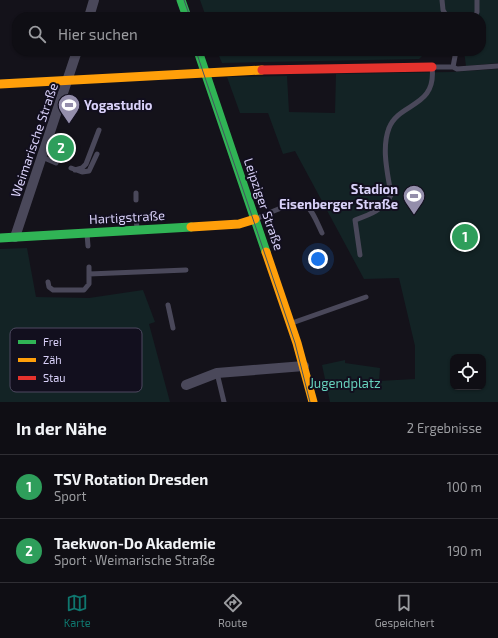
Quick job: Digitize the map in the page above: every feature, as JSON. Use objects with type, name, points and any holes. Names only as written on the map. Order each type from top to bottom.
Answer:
[{"type":"street","points":[[90,12],[94,0]]},
{"type":"street","points":[[181,0],[185,12]]},
{"type":"street","name":"Weimarische Straße","points":[[15,237],[76,56]]},
{"type":"street","name":"Leipziger Straße","points":[[200,56],[291,323],[313,402]]},
{"type":"street","points":[[0,84],[205,72],[432,67]]},
{"type":"street","name":"Hartigstraße","points":[[0,238],[239,224],[255,219]]},
{"type":"street","points":[[186,385],[217,373],[304,366]]},
{"type":"lane","points":[[442,0],[444,12]]},
{"type":"lane","points":[[477,0],[477,12]]},
{"type":"lane","points":[[453,67],[455,56]]},
{"type":"lane","points":[[360,255],[355,220],[378,210],[387,203],[391,195],[385,143],[389,126],[396,118],[423,99],[431,84],[432,67],[453,67],[457,69],[498,66]]},
{"type":"lane","points":[[97,154],[89,171],[82,172],[73,169],[82,168],[86,164],[98,130]]},
{"type":"lane","points":[[42,157],[56,163]]},
{"type":"lane","points":[[136,193],[136,200]]},
{"type":"lane","points":[[255,219],[294,204],[304,204],[308,208],[322,233]]},
{"type":"lane","points":[[136,218],[137,230]]},
{"type":"lane","points":[[87,233],[88,246]]},
{"type":"lane","points":[[48,282],[49,287],[53,290],[84,290],[89,284],[89,267]]},
{"type":"lane","points":[[89,274],[186,270]]},
{"type":"lane","points":[[291,323],[366,297]]},
{"type":"lane","points":[[168,305],[173,328]]},
{"type":"lane","points":[[217,373],[224,402]]},
{"type":"green space","points":[[200,0],[498,0],[498,63],[466,66],[465,56],[486,56],[486,12],[204,12]]},
{"type":"green space","points":[[219,56],[422,56],[419,59],[222,63]]},
{"type":"green space","name":"Stadion Eisenberger Straße","points":[[498,69],[498,402],[330,402],[322,365],[345,360],[345,363],[380,368],[379,381],[415,379],[415,346],[399,278],[364,279],[295,151],[283,154],[268,113],[240,113],[227,77],[287,76],[289,112],[335,113],[336,74],[451,72]]},
{"type":"green space","points":[[27,248],[36,297],[89,298],[143,290],[155,322],[149,324],[170,402],[0,402],[0,249]]},
{"type":"tram line","points":[[184,0],[188,12]]},
{"type":"tram line","points":[[198,56],[295,343],[310,402]]},
{"type":"traffic: fast","points":[[181,0],[185,12]]},
{"type":"traffic: fast","points":[[200,56],[266,252]]},
{"type":"traffic: fast","points":[[0,238],[191,227]]},
{"type":"traffic: slow","points":[[0,84],[262,70]]},
{"type":"traffic: slow","points":[[191,227],[239,224],[255,219]]},
{"type":"traffic: slow","points":[[266,252],[297,343],[313,402]]},
{"type":"traffic: jam","points":[[262,70],[432,67]]},
{"type":"place","name":"Yogastudio","points":[[69,124]]},
{"type":"place","name":"Taekwon-Do Akademie","points":[[61,148]]},
{"type":"place","name":"Stadion Eisenberger Straße","points":[[414,216]]},
{"type":"place","name":"TSV Rotation Dresden","points":[[465,237]]},
{"type":"park label","name":"Jugendplatz","points":[[345,383]]}]
